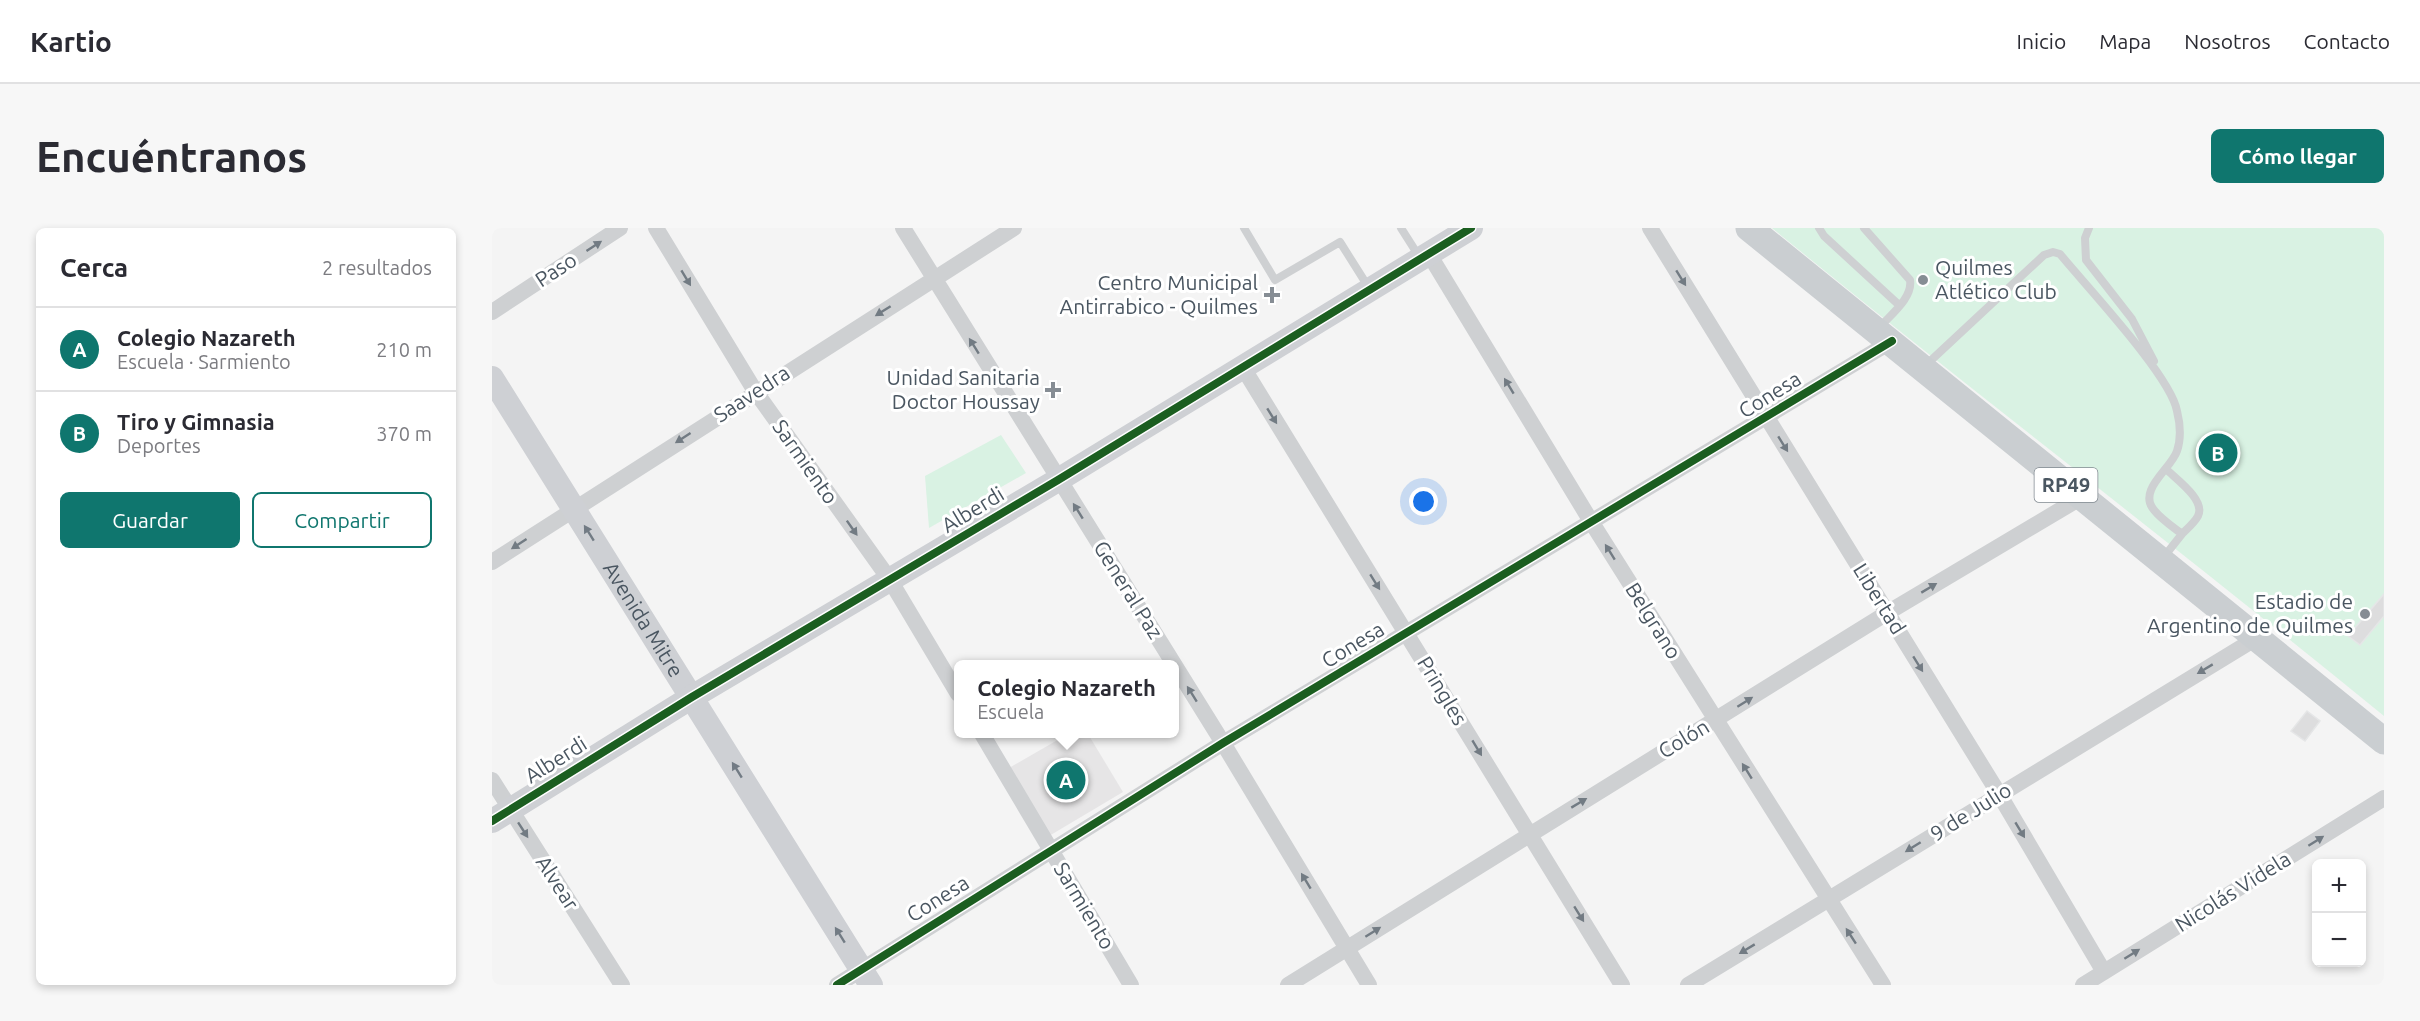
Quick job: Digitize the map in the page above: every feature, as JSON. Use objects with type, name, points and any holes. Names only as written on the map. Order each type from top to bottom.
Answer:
[{"type":"main road","name":"RP49","points":[[1749,228],[2384,741]]},
{"type":"street","name":"Paso","points":[[492,312],[620,228]]},
{"type":"street","name":"Sarmiento","points":[[656,228],[755,391],[890,580],[954,687]]},
{"type":"street","name":"General Paz","points":[[903,228],[933,280],[1171,660]]},
{"type":"street","name":"Saavedra","points":[[492,562],[755,391],[1014,228]]},
{"type":"street","name":"Alberdi","points":[[501,815],[692,697],[1058,480],[1471,228]]},
{"type":"street","name":"Libertad","points":[[1650,228],[1999,794],[2104,972]]},
{"type":"street","name":"Belgrano","points":[[1424,256],[1883,985]]},
{"type":"street","name":"Conesa","points":[[837,985],[866,977],[1051,849],[1223,743],[1767,418],[1884,336]]},
{"type":"street","name":"Pringles","points":[[1242,366],[1622,985]]},
{"type":"street","name":"Avenida Mitre","points":[[492,378],[866,977]]},
{"type":"street","name":"Colón","points":[[1288,985],[1887,613],[2082,497]]},
{"type":"street","name":"9 de Julio","points":[[1688,985],[2255,639]]},
{"type":"street","name":"General Paz","points":[[1179,673],[1369,985]]},
{"type":"street","name":"Sarmiento","points":[[984,738],[1131,985]]},
{"type":"street","name":"Alvear","points":[[492,780],[501,815],[622,985]]},
{"type":"street","name":"Nicolás Videla","points":[[2083,985],[2384,798]]},
{"type":"lane","points":[[1244,228],[1275,280],[1340,242],[1370,290]]},
{"type":"lane","points":[[1401,228],[1424,256]]},
{"type":"lane","points":[[1819,228],[1824,236],[1899,305]]},
{"type":"lane","points":[[1864,228],[1910,280],[1910,290],[1899,305],[1884,336]]},
{"type":"lane","points":[[2089,228],[2085,238],[2085,260],[2132,319],[2177,408],[2180,430],[2177,452],[2152,487],[2149,500],[2153,509],[2182,534]]},
{"type":"lane","points":[[1923,367],[2044,255],[2053,252],[2060,254],[2166,386]]},
{"type":"lane","points":[[2160,562],[2198,516],[2200,508],[2197,501],[2166,469]]},
{"type":"shaded area","points":[[1061,738],[1090,738],[1123,792],[1049,836],[1009,768]]},
{"type":"green space","points":[[1772,228],[2384,228],[2384,716],[2232,593],[1924,351]]},
{"type":"green space","points":[[1001,435],[1026,473],[929,528],[925,476]]},
{"type":"building","points":[[2384,594],[2384,616],[2360,645],[2348,636]]},
{"type":"building","points":[[2307,711],[2320,721],[2305,741],[2291,731]]},
{"type":"cycle path","points":[[492,821],[692,697],[1058,480],[1471,228]]},
{"type":"cycle path","points":[[837,985],[1223,743],[1892,341]]},
{"type":"place","name":"Quilmes Atlético Club","points":[[1923,280]]},
{"type":"place","name":"Centro Municipal Antirrabico - Quilmes","points":[[1272,295]]},
{"type":"place","name":"Unidad Sanitaria Doctor Houssay","points":[[1053,390]]},
{"type":"place","name":"Tiro y Gimnasia","points":[[2218,453]]},
{"type":"place","name":"Estadio de Argentino de Quilmes","points":[[2365,614]]},
{"type":"place","name":"Colegio Nazareth","points":[[1066,780]]}]
